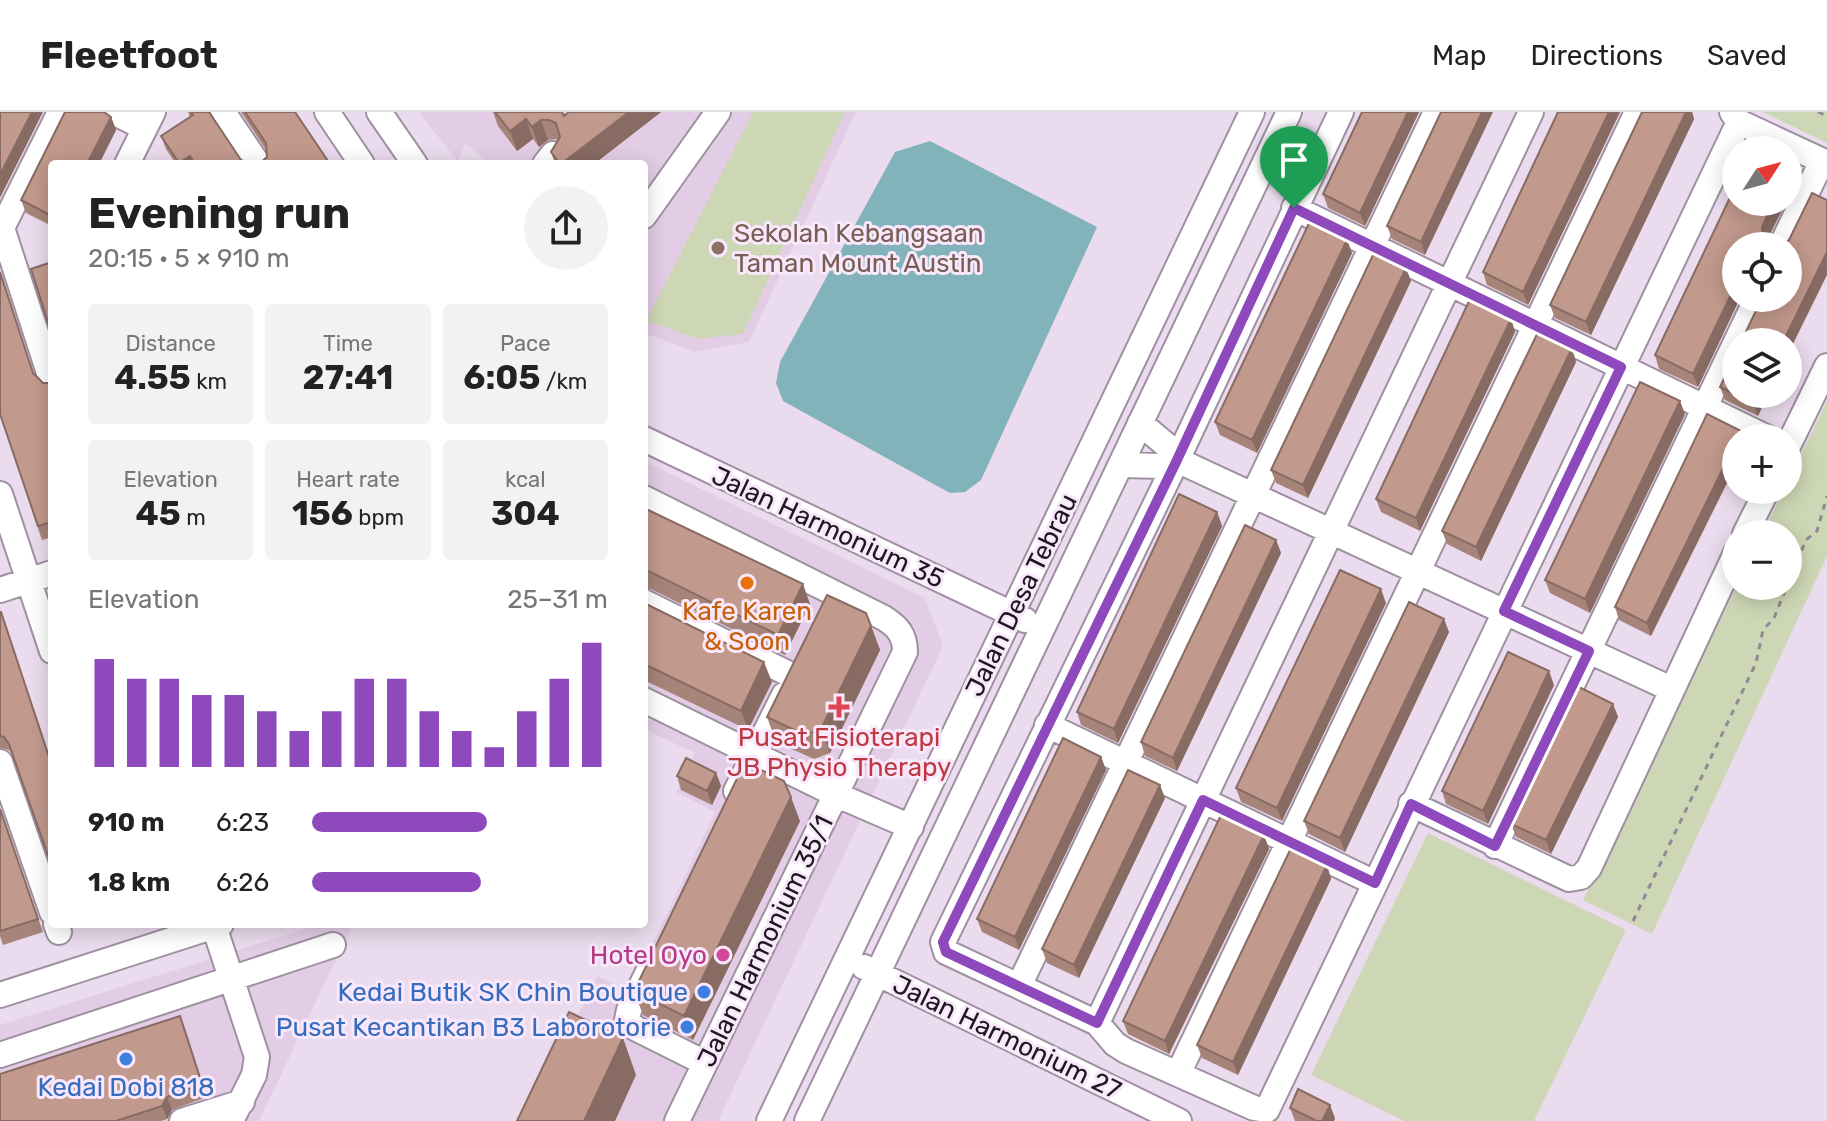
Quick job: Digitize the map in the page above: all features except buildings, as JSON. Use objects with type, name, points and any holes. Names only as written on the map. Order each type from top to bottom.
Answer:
[{"type":"street","points":[[48,370],[2,228],[60,112]]},
{"type":"street","points":[[113,112],[149,120],[129,160]]},
{"type":"street","points":[[223,112],[255,160]]},
{"type":"street","points":[[327,112],[359,160]]},
{"type":"street","points":[[379,112],[412,160]]},
{"type":"street","points":[[648,210],[718,112]]},
{"type":"street","name":"Jalan Desa Tebrau","points":[[769,1121],[1252,112]]},
{"type":"street","name":"Jalan Desa Tebrau","points":[[807,1121],[1289,112]]},
{"type":"street","points":[[1341,112],[1177,460],[943,942],[946,952],[1097,1023],[1115,1044],[1126,1051],[1254,1108],[1267,1110],[1621,367],[1735,117],[1824,162],[1788,232]]},
{"type":"street","points":[[1019,986],[1436,112]]},
{"type":"street","points":[[1097,1023],[1531,112]]},
{"type":"street","points":[[1178,1074],[1637,112]]},
{"type":"street","points":[[1294,208],[1739,424]]},
{"type":"street","points":[[1495,846],[1750,312]]},
{"type":"street","points":[[1799,424],[1827,366]]},
{"type":"street","points":[[1140,423],[1171,449],[1177,460],[1671,689]]},
{"type":"street","name":"Jalan Harmonium 35","points":[[648,441],[1043,629]]},
{"type":"street","points":[[1121,465],[1162,466],[1177,460]]},
{"type":"street","points":[[0,494],[48,639]]},
{"type":"street","name":"Jalan Harmonium 35/1","points":[[648,500],[829,599],[894,624],[905,642],[905,652],[837,795],[677,1121]]},
{"type":"street","points":[[0,590],[48,574]]},
{"type":"street","points":[[1411,804],[1569,879],[1581,877],[1589,868],[1722,582]]},
{"type":"street","points":[[648,604],[793,676]]},
{"type":"street","points":[[727,811],[806,648]]},
{"type":"street","points":[[648,702],[837,795],[911,827]]},
{"type":"street","points":[[1047,725],[1375,883]]},
{"type":"street","points":[[0,762],[48,900]]},
{"type":"street","points":[[0,995],[208,928]]},
{"type":"street","points":[[182,1121],[236,1111],[256,1070],[257,1057],[218,928]]},
{"type":"street","points":[[0,1055],[333,945]]},
{"type":"street","points":[[657,953],[627,1020],[635,1028],[705,1063]]},
{"type":"street","name":"Jalan Harmonium 27","points":[[847,959],[1179,1121]]},
{"type":"path","points":[[1818,112],[1827,116]]},
{"type":"path","points":[[1802,550],[1806,540],[1817,531],[1827,496]]},
{"type":"path","points":[[1633,921],[1756,663],[1763,630],[1774,618],[1782,600]]},
{"type":"shaded area","name":"Sekolah Kebangsaan Taman Mount Austin","points":[[419,112],[856,112],[749,342],[696,352],[648,334],[648,160],[485,160],[465,143],[456,160]]},
{"type":"shaded area","points":[[753,112],[845,112],[743,334],[698,339],[648,322]]},
{"type":"shaded area","points":[[1763,112],[1827,112],[1827,143]]},
{"type":"shaded area","points":[[930,141],[1097,227],[981,480],[965,492],[950,493],[783,401],[776,383],[780,362],[895,152]]},
{"type":"shaded area","points":[[1827,401],[1827,556],[1652,934],[1583,900],[1730,600],[1802,600],[1802,520],[1769,520],[1777,504],[1802,504],[1802,452]]},
{"type":"shaded area","points":[[648,463],[925,598],[943,646],[718,1121],[528,1121],[597,976],[630,991],[715,812],[676,792],[695,753],[648,731]]},
{"type":"shaded area","points":[[1428,833],[1626,930],[1534,1121],[1404,1121],[1311,1075]]},
{"type":"shaded area","points":[[308,928],[351,928],[259,1121],[0,1121],[0,1025]]},
{"type":"place","name":"Sekolah Kebangsaan Taman Mount Austin","points":[[718,248]]},
{"type":"place","name":"Kafe Karen & Soon","points":[[747,583]]},
{"type":"place","name":"Pusat Fisioterapi JB Physio Therapy","points":[[839,707]]},
{"type":"place","name":"Hotel Oyo","points":[[723,955]]},
{"type":"place","name":"Kedai Butik SK Chin Boutique","points":[[704,992]]},
{"type":"place","name":"Pusat Kecantikan B3 Laborotorie","points":[[687,1027]]},
{"type":"place","name":"Kedai Dobi 818","points":[[126,1059]]},
{"type":"route","points":[[1294,208],[1621,367],[1504,611],[1589,651],[1495,846],[1411,804],[1375,883],[1203,800],[1097,1023],[998,974],[965,963],[946,952],[943,942],[1177,460],[1294,208]]}]
